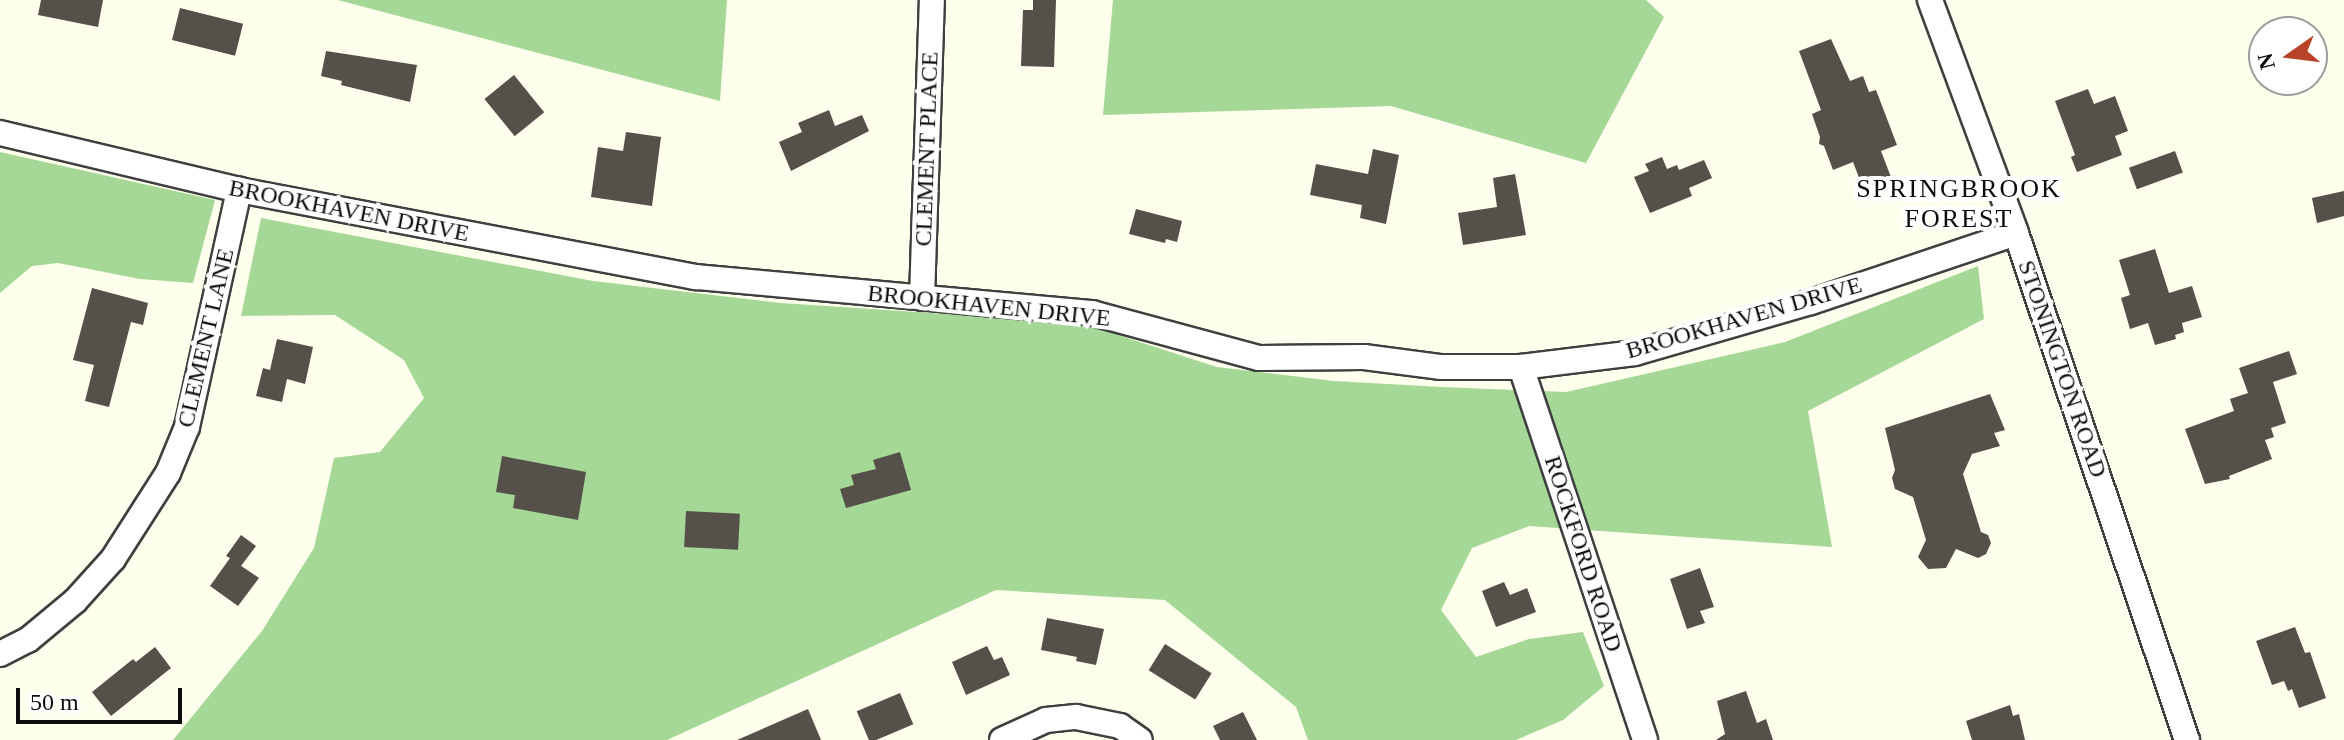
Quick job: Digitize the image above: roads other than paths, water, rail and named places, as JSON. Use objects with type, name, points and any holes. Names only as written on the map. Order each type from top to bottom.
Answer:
[{"type":"street","name":"CLEMENT PLACE","points":[[922,298],[932,0]]},
{"type":"street","name":"STONINGTON ROAD","points":[[1930,0],[2016,233],[2187,740]]},
{"type":"street","name":"BROOKHAVEN DRIVE","points":[[0,133],[239,190],[696,277],[1092,313],[1259,358],[1364,357],[1441,367],[1521,367],[1635,353],[1811,302],[2016,233]]},
{"type":"street","name":"CLEMENT LANE","points":[[0,654],[28,640],[75,601],[113,559],[168,473],[187,427],[239,190]]},
{"type":"street","name":"ROCKFORD ROAD","points":[[1521,367],[1645,740]]},
{"type":"street","points":[[1002,740],[1046,720],[1076,717],[1120,726],[1140,740]]},
{"type":"district","name":"SPRINGBROOK FOREST","points":[[1959,204]]}]
